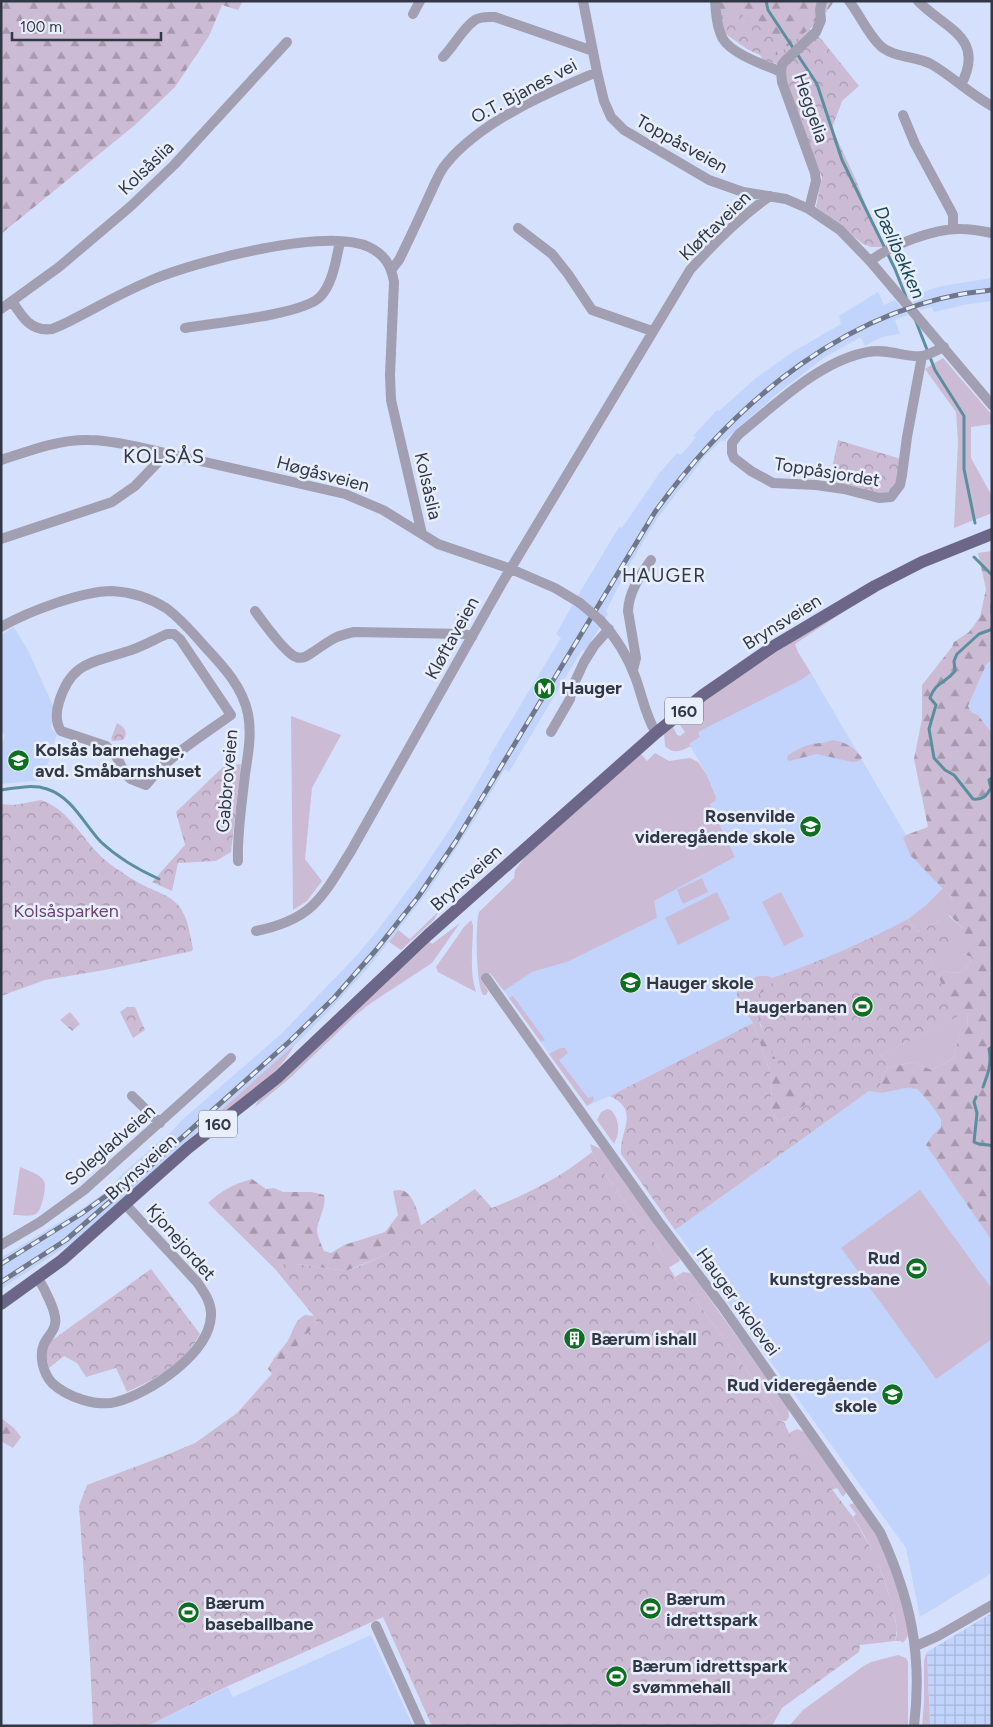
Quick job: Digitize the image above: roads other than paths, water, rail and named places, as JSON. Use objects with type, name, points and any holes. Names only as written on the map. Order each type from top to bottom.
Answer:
[{"type":"main road","name":"Brynsveien","points":[[1,1304],[38,1278],[188,1148],[278,1077],[321,1038],[394,966],[656,733],[734,672],[875,586],[922,562],[992,534]]},
{"type":"street","points":[[413,14],[420,1]]},
{"type":"street","name":"Toppåsveien","points":[[583,1],[604,101],[611,117],[624,130],[709,180],[743,192],[786,199],[809,209],[840,230],[870,261],[992,405]]},
{"type":"street","points":[[715,1],[719,30],[731,49],[781,69]]},
{"type":"street","name":"Heggelia","points":[[809,209],[816,181],[813,163],[789,103],[781,69],[816,32],[821,20],[820,10],[822,1]]},
{"type":"street","points":[[849,1],[874,38],[884,48],[895,54],[918,59],[932,65],[992,106]]},
{"type":"street","points":[[918,1],[953,29],[966,46],[970,63],[961,85]]},
{"type":"street","points":[[443,57],[470,24],[476,19],[484,17],[495,17],[593,51]]},
{"type":"street","name":"Kolsåslia","points":[[1,309],[82,248],[137,200],[174,165],[287,42]]},
{"type":"street","name":"O.T. Bjanes vei","points":[[392,268],[399,260],[444,165],[459,150],[480,131],[503,117],[566,85],[597,72]]},
{"type":"street","points":[[903,115],[919,151],[953,215],[953,229]]},
{"type":"street","name":"Kløftaveien","points":[[256,931],[296,919],[312,908],[324,894],[351,851],[511,568],[690,270],[746,215],[770,196]]},
{"type":"street","points":[[518,228],[552,254],[592,310],[652,332]]},
{"type":"street","points":[[870,261],[896,246],[933,233],[962,229],[992,233]]},
{"type":"street","points":[[185,328],[241,320],[287,310],[312,302],[320,297],[325,290],[340,242]]},
{"type":"street","points":[[12,301],[22,316],[33,327],[46,330],[52,329],[171,273],[258,249],[305,243],[340,242],[360,244],[370,248],[388,261],[392,268]]},
{"type":"street","name":"Kolsåslia","points":[[392,268],[395,294],[390,375],[392,400],[422,534]]},
{"type":"street","name":"Toppåsjordet","points":[[922,356],[900,486],[891,497],[879,498],[816,484],[773,483],[734,458],[732,443],[739,434],[804,383],[834,364],[853,356],[877,350],[922,356],[944,347]]},
{"type":"street","name":"Høgåsveien","points":[[1,460],[39,448],[65,442],[87,440],[139,446],[345,494],[383,510],[446,547],[511,568],[554,588],[580,603],[609,629],[622,648],[632,670],[646,716],[656,733]]},
{"type":"street","points":[[1,539],[112,502],[135,486],[159,461],[164,453]]},
{"type":"street","name":"Høgåsveien","points":[[632,670],[636,658],[628,604],[637,580],[652,560]]},
{"type":"street","name":"Gabbroveien","points":[[1,627],[29,613],[64,601],[112,591],[141,596],[165,608],[196,637],[228,674],[240,692],[249,716],[249,744],[240,819],[238,861]]},
{"type":"street","points":[[255,611],[284,646],[294,656],[301,658],[309,655],[339,635],[354,632],[465,634],[472,637]]},
{"type":"street","points":[[551,732],[570,699],[572,688],[584,662],[594,646],[609,629]]},
{"type":"street","points":[[230,715],[180,639],[174,634],[167,634],[125,652],[88,663],[79,668],[63,691],[56,718],[61,731],[106,746],[116,756],[126,775],[131,779],[146,784],[181,752],[230,715],[246,706]]},
{"type":"street","name":"Hauger skolevei","points":[[486,978],[658,1220],[722,1306],[880,1532],[894,1562],[913,1626],[916,1646],[914,1726]]},
{"type":"street","name":"Solegladveien","points":[[1,1245],[64,1206],[96,1180],[160,1123],[214,1071],[231,1058]]},
{"type":"street","points":[[132,1096],[160,1123]]},
{"type":"street","name":"Kjonejordet","points":[[38,1278],[56,1323],[44,1342],[43,1366],[48,1378],[59,1388],[86,1400],[105,1403],[115,1402],[142,1391],[177,1369],[193,1353],[206,1335],[211,1319],[210,1306],[206,1294],[196,1282],[125,1204]]},
{"type":"street","points":[[916,1646],[938,1636],[992,1604]]},
{"type":"street","points":[[376,1626],[421,1726]]},
{"type":"waterway","name":"Dælibekken","points":[[766,1],[768,10],[817,84],[842,160],[895,269],[906,297]]},
{"type":"waterway","name":"Dælibekken","points":[[915,319],[935,370],[964,416],[964,469],[975,523]]},
{"type":"waterway","name":"Dælibekken","points":[[974,557],[992,575]]},
{"type":"waterway","name":"Dælibekken","points":[[992,605],[992,614]]},
{"type":"waterway","name":"Dælibekken","points":[[992,628],[979,634],[957,654],[954,661],[955,671],[932,692],[930,698],[936,705],[929,729],[934,758],[945,770],[954,775],[973,799],[980,799],[986,795],[991,788],[989,780],[992,778]]},
{"type":"waterway","points":[[1,790],[36,787],[56,793],[71,805],[107,848],[128,863],[159,879]]},
{"type":"waterway","name":"Dælibekken","points":[[983,1087],[990,1064],[989,1049],[992,1047]]},
{"type":"waterway","name":"Dælibekken","points":[[976,1097],[974,1102],[977,1113],[974,1142],[992,1146]]},
{"type":"railway","points":[[1,1282],[66,1240],[138,1177],[290,1041],[334,998],[376,950],[418,897],[456,841],[655,512],[686,471],[721,433],[759,397],[800,365],[844,337],[891,315],[940,299],[992,290]]},
{"type":"railway","points":[[1,1264],[81,1214],[110,1193]]},
{"type":"place","name":"Hauger","points":[[545,688]]},
{"type":"place","name":"Kolsås barnehage, avd. Småbarnshuset","points":[[19,760]]},
{"type":"place","name":"Rosenvilde videregående skole","points":[[811,826]]},
{"type":"place","name":"Hauger skole","points":[[630,983]]},
{"type":"place","name":"Haugerbanen","points":[[863,1007]]},
{"type":"place","name":"Rud kunstgressbane","points":[[916,1268]]},
{"type":"place","name":"Bærum ishall","points":[[575,1339]]},
{"type":"place","name":"Rud videregående skole","points":[[893,1395]]},
{"type":"place","name":"Bærum idrettspark","points":[[650,1609]]},
{"type":"place","name":"Bærum baseballbane","points":[[189,1613]]},
{"type":"place","name":"Bærum idrettspark svømmehall","points":[[616,1676]]},
{"type":"district","name":"KOLSÅS","points":[[164,456]]},
{"type":"district","name":"HAUGER","points":[[664,575]]},
{"type":"park label","name":"Kolsåsparken","points":[[66,911]]}]
